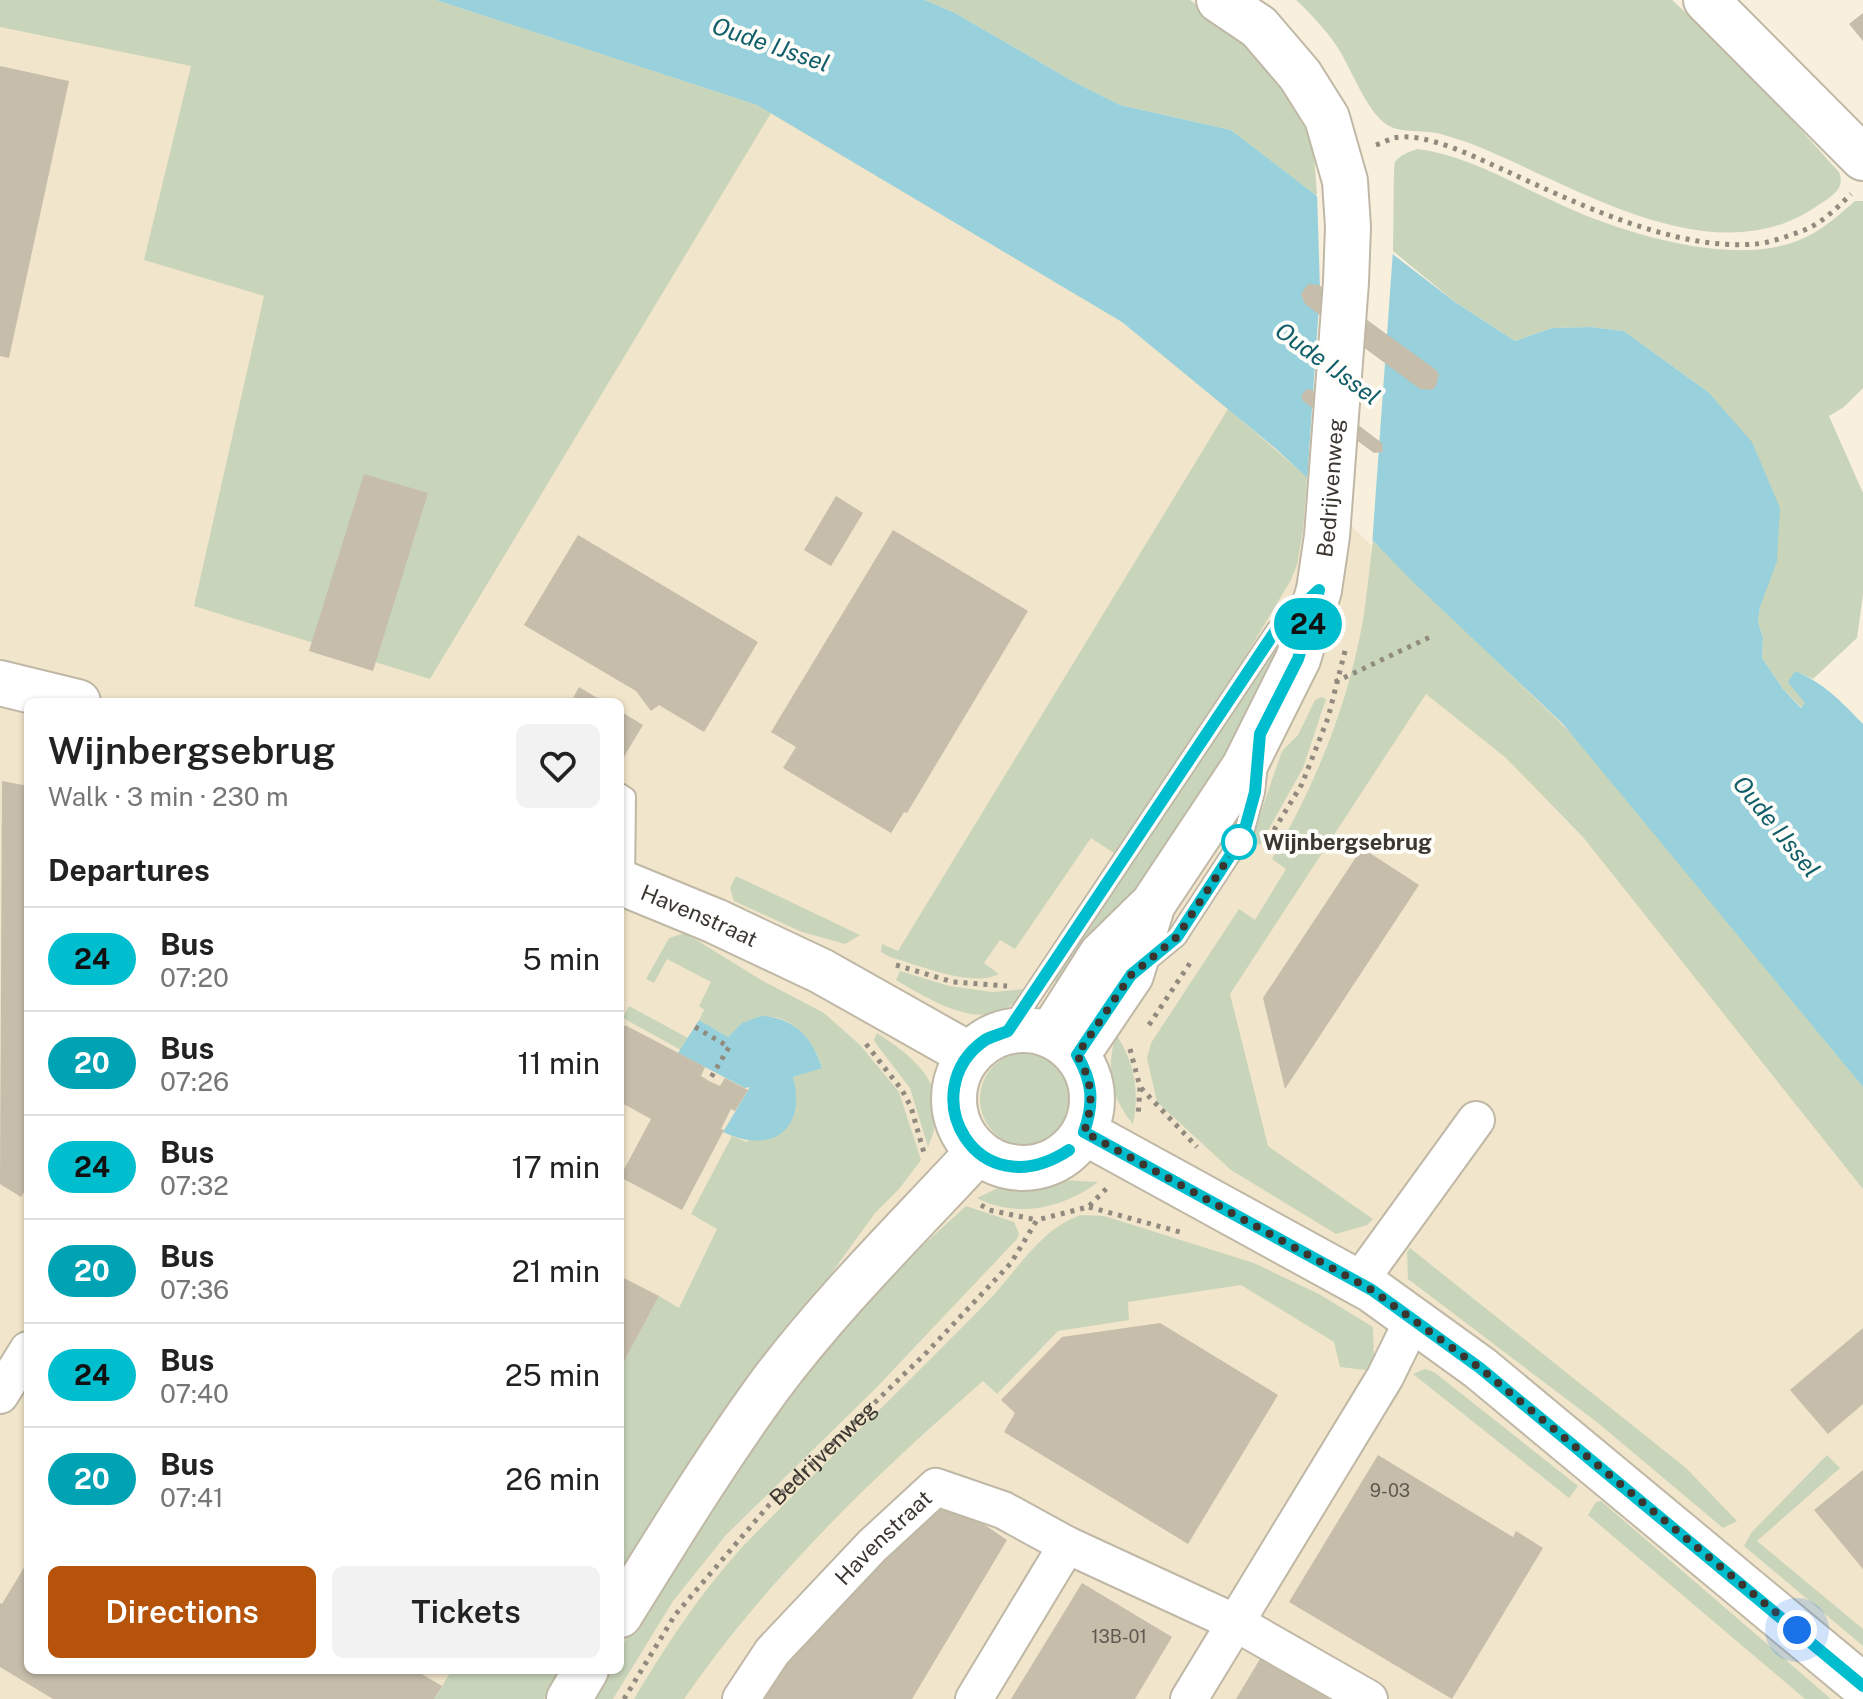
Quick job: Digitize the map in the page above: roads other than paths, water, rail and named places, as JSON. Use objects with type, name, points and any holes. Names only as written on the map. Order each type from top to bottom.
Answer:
[{"type":"main road","name":"Bedrijvenweg","points":[[1045,1040],[1101,955],[1153,904],[1244,767],[1298,659],[1319,590],[1327,536],[1346,282],[1348,227],[1345,181],[1327,118],[1300,75],[1259,27],[1219,0]]},
{"type":"main road","points":[[1706,0],[1858,175]]},
{"type":"main road","points":[[0,683],[62,698]]},
{"type":"main road","name":"Havenstraat","points":[[624,884],[715,921],[821,971],[970,1055]]},
{"type":"main road","name":"Bedrijvenweg","points":[[1045,1040],[1117,1033],[1153,904]]},
{"type":"main road","points":[[624,1608],[676,1524],[771,1384],[866,1270],[963,1168],[963,1137],[956,1120],[953,1097],[958,1075],[970,1055],[987,1039],[1045,1040],[1087,1073],[1092,1093],[1090,1113],[1084,1132],[1069,1150],[1050,1163],[1027,1168],[963,1168]]},
{"type":"main road","points":[[1084,1132],[1358,1283],[1413,1320],[1480,1368],[1863,1686]]},
{"type":"main road","points":[[569,1699],[584,1674]]},
{"type":"street","points":[[1358,1283],[1476,1120]]},
{"type":"street","points":[[1189,1699],[1385,1377],[1413,1320]]},
{"type":"street","points":[[0,1395],[24,1356]]},
{"type":"street","name":"Havenstraat","points":[[741,1699],[772,1652],[872,1546],[936,1487],[1003,1510],[1067,1545],[1236,1623],[1369,1699]]},
{"type":"street","points":[[974,1699],[1067,1545]]},
{"type":"lane","points":[[1045,1040],[1038,987],[1276,630],[1319,590]]},
{"type":"lane","name":"Bedrijvenweg","points":[[1131,975],[1177,937],[1243,836],[1255,792],[1260,734]]},
{"type":"lane","points":[[624,796],[624,840]]},
{"type":"water","name":"Oude IJssel","points":[[436,0],[925,0],[955,13],[1120,105],[1231,130],[1455,302],[1515,341],[1552,328],[1591,327],[1624,331],[1708,392],[1752,442],[1780,508],[1777,561],[1760,607],[1758,622],[1763,638],[1762,658],[1783,689],[1801,708],[1805,703],[1788,682],[1795,671],[1824,687],[1863,724],[1863,1087],[1563,724],[1275,448],[1122,322],[757,105]]},
{"type":"water","points":[[761,1016],[783,1020],[800,1031],[813,1047],[822,1068],[793,1077],[796,1096],[790,1124],[782,1133],[757,1141],[723,1132],[750,1087],[745,1088],[678,1053],[699,1020],[728,1037],[742,1023]]},
{"type":"place","name":"Wijnbergsebrug","points":[[1239,842]]}]
